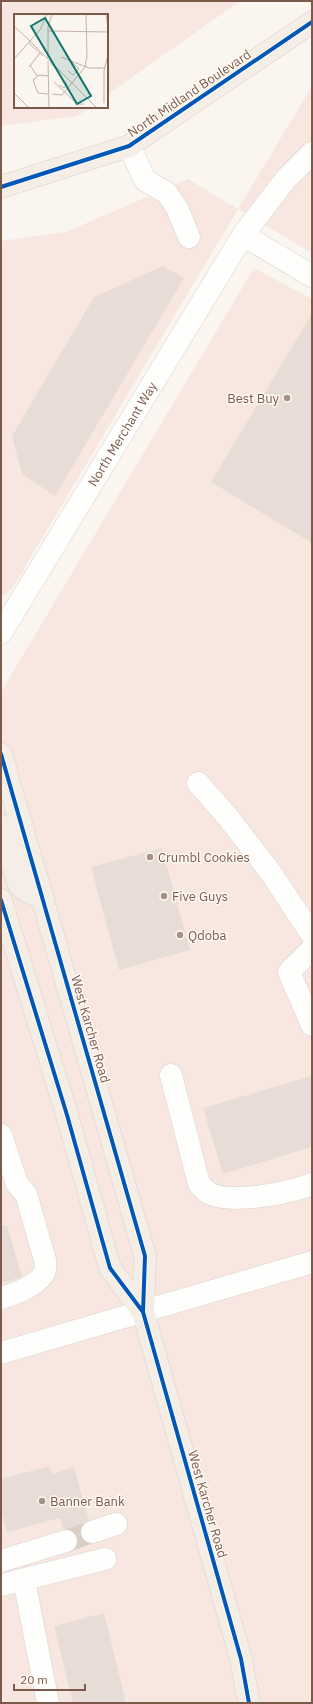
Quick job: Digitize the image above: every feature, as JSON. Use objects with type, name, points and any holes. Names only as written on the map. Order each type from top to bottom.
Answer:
[{"type":"main road","name":"North Midland Boulevard","points":[[1,187],[129,146],[312,22]]},
{"type":"main road","name":"West Karcher Road","points":[[1,754],[145,1256],[143,1312],[241,1659],[249,1703]]},
{"type":"main road","points":[[1,826],[19,885],[26,891],[43,898]]},
{"type":"main road","name":"West Karcher Road","points":[[1,900],[67,1115],[110,1268],[143,1312]]},
{"type":"street","points":[[129,146],[145,180],[167,193],[177,208],[189,237]]},
{"type":"street","name":"North Merchant Way","points":[[1,633],[244,236],[285,180],[312,153]]},
{"type":"street","points":[[244,236],[312,276]]},
{"type":"street","points":[[198,784],[227,816],[271,873],[312,935]]},
{"type":"street","points":[[312,949],[289,972],[312,1025]]},
{"type":"street","points":[[171,1075],[199,1184],[209,1194],[224,1198],[257,1197],[312,1184]]},
{"type":"street","points":[[1,1135],[17,1184],[26,1194],[45,1260],[45,1270],[40,1278],[17,1293],[1,1298]]},
{"type":"street","points":[[1,1353],[312,1262]]},
{"type":"street","points":[[92,1532],[116,1524]]},
{"type":"street","points":[[1,1561],[66,1541]]},
{"type":"street","points":[[1,1585],[106,1559]]},
{"type":"street","points":[[24,1580],[48,1703]]},
{"type":"shaded area","points":[[1,1],[240,1],[108,94],[108,14],[14,14],[14,108],[89,108],[77,116],[1,126]]},
{"type":"shaded area","points":[[312,86],[312,253],[238,209]]},
{"type":"shaded area","points":[[188,179],[238,209],[12,589],[1,597],[1,241],[66,232]]},
{"type":"shaded area","points":[[254,268],[312,299],[312,1703],[1,1703],[1,692]]},
{"type":"building","points":[[163,266],[184,278],[55,496],[22,474],[12,436],[94,297]]},
{"type":"building","name":"Best Buy","points":[[312,314],[312,543],[211,482]]},
{"type":"building","points":[[162,848],[190,950],[119,970],[91,867]]},
{"type":"building","points":[[312,1076],[312,1147],[223,1174],[203,1108]]},
{"type":"building","points":[[7,1225],[22,1277],[1,1283],[1,1226]]},
{"type":"building","name":"Banner Bank","points":[[50,1466],[52,1474],[74,1467],[95,1542],[68,1549],[60,1518],[7,1532],[1,1510],[1,1479]]},
{"type":"building","points":[[104,1613],[126,1703],[73,1703],[54,1626]]},
{"type":"tunnel","points":[[66,1541],[92,1532]]},
{"type":"cycle path","points":[[1,187],[129,146],[312,22]]},
{"type":"cycle path","points":[[1,754],[145,1256],[143,1312],[241,1659],[249,1703]]},
{"type":"cycle path","points":[[1,900],[67,1115],[110,1268],[143,1312]]},
{"type":"place","name":"Best Buy","points":[[287,398]]},
{"type":"place","name":"Crumbl Cookies","points":[[150,857]]},
{"type":"place","name":"Five Guys","points":[[164,896]]},
{"type":"place","name":"Qdoba","points":[[180,935]]},
{"type":"place","name":"Banner Bank","points":[[42,1501]]}]
